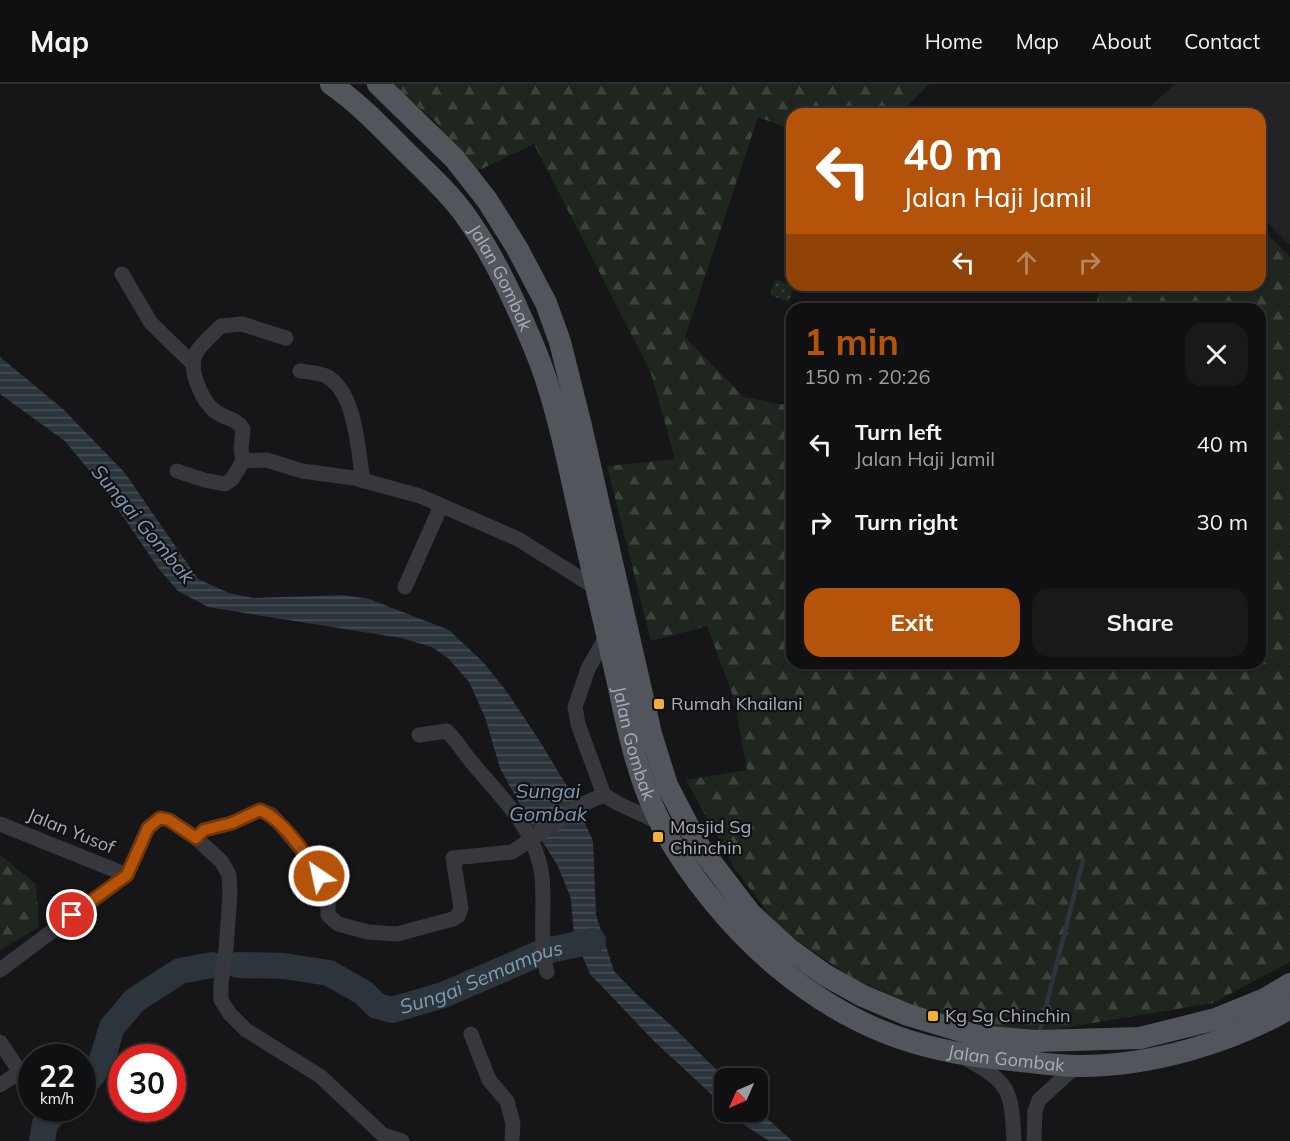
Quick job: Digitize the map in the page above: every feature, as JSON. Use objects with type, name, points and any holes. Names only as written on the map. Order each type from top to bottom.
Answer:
[{"type":"main road","name":"Jalan Gombak","points":[[331,84],[352,99],[438,184],[464,213],[493,258],[535,350],[561,431],[630,739],[647,793],[680,856],[740,931],[768,958],[803,988],[869,1026],[896,1038],[960,1055],[1076,1066],[1105,1065],[1148,1059],[1220,1040],[1290,1008]]},
{"type":"main road","name":"Jalan Gombak","points":[[378,84],[454,158],[487,200],[517,248],[546,303],[560,342],[579,415],[651,734],[667,785],[698,845],[750,913],[789,949],[825,975],[863,996],[908,1015],[978,1036],[1038,1041],[1140,1038],[1216,1019],[1265,999],[1290,984]]},
{"type":"street","points":[[122,274],[151,323],[193,364],[205,402],[218,413],[235,419],[243,429],[241,449],[243,461],[232,479],[225,484],[177,471]]},
{"type":"street","points":[[193,364],[195,354],[221,326],[242,324],[286,338]]},
{"type":"street","points":[[300,370],[327,376],[343,392],[350,408],[363,481]]},
{"type":"street","points":[[243,461],[267,460],[302,471],[363,481],[420,496],[518,539],[596,588]]},
{"type":"street","points":[[405,586],[441,506]]},
{"type":"street","points":[[607,635],[588,669],[575,707],[578,724],[604,795],[661,823]]},
{"type":"street","points":[[419,735],[447,731],[455,738],[469,759],[507,802],[532,839],[538,854],[544,900],[543,932],[546,967]]},
{"type":"street","points":[[196,838],[204,830],[232,823],[260,810],[272,815],[311,861],[328,892],[328,915],[332,920],[338,924],[368,932],[397,934],[458,916],[461,908],[453,858],[512,852],[585,803],[604,795]]},
{"type":"street","points":[[0,970],[127,875],[148,828],[160,818],[169,820],[196,838],[222,862],[229,875],[230,894],[221,999],[230,1014],[246,1030],[320,1076],[383,1135],[402,1141]]},
{"type":"street","name":"Jalan Yusof","points":[[0,824],[127,875]]},
{"type":"street","points":[[471,1034],[489,1080],[507,1101],[513,1124],[512,1141]]},
{"type":"street","points":[[0,1042],[20,1072],[0,1085]]},
{"type":"street","points":[[960,1055],[997,1077],[1006,1088],[1012,1110],[1014,1141]]},
{"type":"street","points":[[1034,1141],[1035,1111],[1039,1100],[1076,1066]]},
{"type":"shaded area","points":[[1175,84],[1290,84],[1290,245],[1266,221],[1266,108],[1149,108]]},
{"type":"green space","points":[[391,84],[929,84],[906,108],[786,108],[786,128],[758,117],[685,337],[744,397],[786,405],[786,669],[1266,669],[1266,303],[1097,303],[1098,291],[1266,291],[1266,233],[1290,257],[1290,962],[1213,1003],[1051,1030],[949,1023],[851,977],[780,929],[734,867],[686,780],[747,770],[734,699],[707,626],[651,641],[607,466],[675,459],[651,373],[534,144],[475,172],[435,121]]},
{"type":"green space","points":[[775,279],[786,283],[786,291],[792,291],[789,302],[770,295]]},
{"type":"green space","points":[[0,855],[36,884],[39,927],[0,950]]},
{"type":"water","name":"Sungai Gombak","points":[[0,357],[63,409],[125,473],[198,579],[229,593],[253,598],[343,595],[369,599],[449,630],[483,662],[507,692],[539,740],[571,793],[593,841],[596,915],[614,971],[715,1068],[714,1097],[655,1042],[590,974],[574,936],[571,899],[558,866],[525,814],[500,768],[485,717],[469,682],[449,659],[432,647],[401,638],[208,607],[178,591],[159,569],[102,486],[65,441],[0,394]]},
{"type":"water","points":[[768,1119],[793,1141],[769,1141],[741,1122],[768,1122]]},
{"type":"waterway","points":[[1039,1034],[1083,860]]},
{"type":"waterway","name":"Sungai Semampus","points":[[238,965],[284,966],[329,973],[364,993],[377,1006],[392,1010],[443,995],[545,951],[593,941]]},
{"type":"waterway","name":"Sungai Semampus","points":[[96,1069],[102,1060],[112,1027],[135,1000],[180,971],[212,965]]},
{"type":"waterway","name":"Sungai Semampus","points":[[42,1141],[47,1122]]},
{"type":"place","name":"Rumah Khailani","points":[[659,704]]},
{"type":"place","name":"Masjid Sg Chinchin","points":[[658,837]]},
{"type":"place","name":"Kg Sg Chinchin","points":[[933,1016]]},
{"type":"route","points":[[72,915],[127,875],[148,828],[160,818],[169,820],[196,838],[204,830],[232,823],[260,810],[272,815],[311,861],[319,876]]}]
